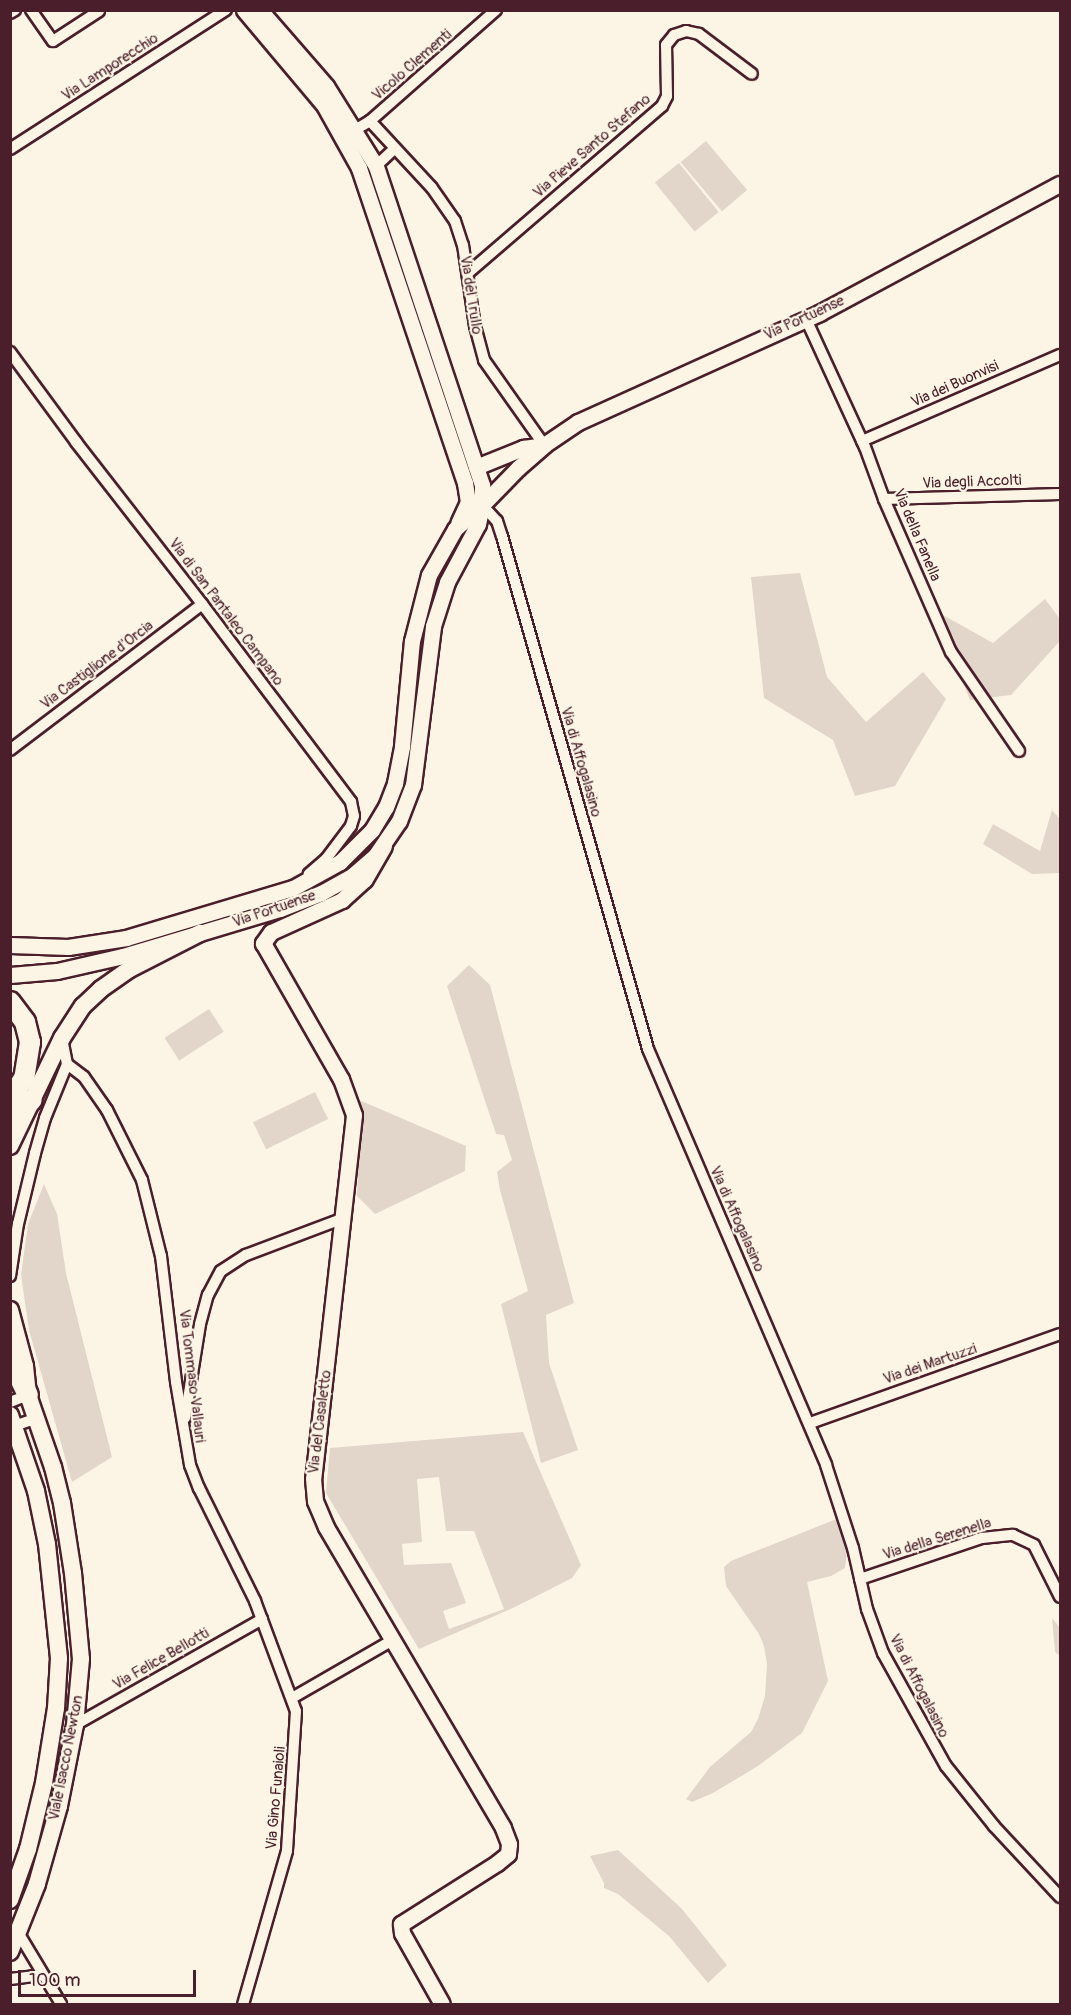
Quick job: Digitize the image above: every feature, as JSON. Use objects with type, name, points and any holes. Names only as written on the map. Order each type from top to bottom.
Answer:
[{"type":"highway","points":[[10,1002],[25,1022],[30,1042],[29,1056],[21,1084],[10,1100]]},
{"type":"highway","points":[[10,1121],[32,1100]]},
{"type":"highway","name":"Viale Isacco Newton","points":[[10,1358],[19,1398]]},
{"type":"main road","points":[[10,1146],[62,1038],[83,1006],[112,980],[200,933]]},
{"type":"main road","points":[[11,1311],[25,1366],[19,1398]]},
{"type":"main road","name":"Viale Isacco Newton","points":[[10,1952],[19,1934],[46,1854],[75,1725],[81,1659],[73,1573],[59,1489],[37,1418],[19,1398]]},
{"type":"main road","name":"Viale Isacco Newton","points":[[10,1900],[28,1849],[44,1783],[56,1708],[59,1658],[47,1544],[36,1491],[12,1420]]},
{"type":"street","points":[[10,13],[15,10]]},
{"type":"street","points":[[31,10],[53,41],[99,11]]},
{"type":"street","name":"Via Lamporecchio","points":[[10,149],[226,10]]},
{"type":"street","points":[[244,10],[376,166],[482,485],[482,505]]},
{"type":"street","points":[[260,10],[326,86],[350,134],[465,483],[467,505],[455,529]]},
{"type":"street","name":"Vicolo Clementi","points":[[350,134],[370,121],[496,10]]},
{"type":"street","name":"Via Pieve Santo Stefano","points":[[468,273],[662,106],[667,96],[666,45],[674,35],[686,31],[699,34],[752,74]]},
{"type":"street","name":"Via del Trullo","points":[[370,121],[428,183],[451,214],[460,233],[477,338],[484,360],[544,445]]},
{"type":"street","points":[[376,166],[394,149]]},
{"type":"street","name":"Via Portuense","points":[[10,945],[44,948],[90,945],[126,939],[293,888],[332,868],[358,847],[372,830],[389,800],[400,758],[409,661],[418,610],[429,575],[455,529],[544,445],[589,417],[806,319],[1060,184]]},
{"type":"street","points":[[399,284],[414,279]]},
{"type":"street","name":"Via della Fanella","points":[[806,319],[862,441],[884,500],[951,652],[1019,751]]},
{"type":"street","name":"Via di San Pantaleo Campano","points":[[10,352],[352,806],[353,822],[344,836],[326,859],[293,888]]},
{"type":"street","name":"Via dei Buonvisi","points":[[862,441],[1060,355]]},
{"type":"street","name":"Via Portuense","points":[[476,467],[523,448],[544,445]]},
{"type":"street","points":[[465,483],[482,505]]},
{"type":"street","name":"Via degli Accolti","points":[[884,500],[1060,494]]},
{"type":"street","name":"Via Portuense","points":[[10,975],[99,963],[280,909],[321,893],[361,869],[384,846],[404,811],[415,777],[428,656],[438,608],[457,561],[478,524],[482,505]]},
{"type":"street","name":"Via di Affogalasino","points":[[482,505],[497,521],[502,536],[648,1049],[810,1423],[840,1503],[870,1616],[883,1653],[937,1753],[979,1808],[1060,1898]]},
{"type":"street","name":"Via Castiglione d'Orcia","points":[[10,750],[202,604]]},
{"type":"street","name":"Via del Casaletto","points":[[384,846],[364,880],[342,900],[271,932],[263,943],[341,1079],[352,1106],[354,1124],[313,1488],[317,1508],[503,1828],[509,1844],[508,1854],[497,1863],[401,1924],[402,1933],[442,2004]]},
{"type":"street","points":[[10,1276],[18,1224],[35,1153],[45,1118],[67,1064],[62,1038]]},
{"type":"street","name":"Via Tommaso Vallauri","points":[[67,1064],[84,1077],[107,1110],[142,1180],[161,1256],[187,1453],[199,1488],[262,1619],[292,1698]]},
{"type":"street","points":[[184,1427],[200,1324],[208,1294],[221,1271],[246,1255],[344,1218]]},
{"type":"street","points":[[10,1300],[11,1311]]},
{"type":"street","name":"Via dei Martuzzi","points":[[810,1423],[1060,1334]]},
{"type":"street","name":"Viale Isacco Newton","points":[[12,1420],[37,1418]]},
{"type":"street","name":"Via della Serenella","points":[[860,1579],[982,1538],[1013,1535],[1034,1545],[1060,1597]]},
{"type":"street","name":"Via Felice Bellotti","points":[[75,1725],[262,1619]]},
{"type":"street","points":[[292,1698],[393,1640]]},
{"type":"street","name":"Via Gino Funaioli","points":[[243,2004],[287,1851],[297,1726],[292,1698]]},
{"type":"street","points":[[19,1934],[61,2004]]},
{"type":"street","points":[[10,1979],[42,1975]]},
{"type":"shaded area","points":[[706,141],[747,190],[722,211],[681,162]]},
{"type":"shaded area","points":[[679,163],[719,212],[695,231],[655,183]]},
{"type":"shaded area","points":[[800,573],[827,677],[866,722],[923,672],[946,699],[895,786],[855,796],[833,740],[764,698],[751,577]]},
{"type":"shaded area","points":[[1045,599],[1060,619],[1060,641],[1011,695],[970,700],[934,610],[993,643]]},
{"type":"shaded area","points":[[1052,810],[1060,819],[1060,873],[1032,874],[983,844],[993,824],[1040,851]]},
{"type":"shaded area","points":[[469,965],[490,985],[574,1303],[546,1315],[549,1363],[578,1450],[541,1463],[501,1304],[528,1291],[497,1172],[512,1160],[504,1135],[496,1134],[447,986]]},
{"type":"shaded area","points":[[209,1009],[224,1032],[179,1061],[165,1038]]},
{"type":"shaded area","points":[[315,1092],[328,1119],[266,1149],[253,1122]]},
{"type":"shaded area","points":[[359,1100],[466,1146],[465,1171],[375,1214],[357,1196]]},
{"type":"shaded area","points":[[44,1184],[57,1214],[66,1273],[112,1457],[72,1482],[29,1330],[21,1275],[28,1224]]},
{"type":"shaded area","points":[[523,1432],[581,1565],[572,1578],[515,1607],[419,1649],[326,1493],[330,1448]],"holes":[[[439,1477],[446,1531],[474,1531],[504,1609],[449,1629],[443,1611],[466,1603],[451,1563],[404,1565],[402,1544],[422,1542],[417,1479]]]},
{"type":"shaded area","points":[[839,1518],[847,1551],[845,1568],[831,1576],[807,1582],[828,1681],[802,1733],[758,1766],[713,1793],[692,1802],[686,1799],[710,1767],[751,1732],[758,1719],[765,1696],[767,1664],[764,1646],[759,1634],[726,1586],[724,1567],[731,1561]]},
{"type":"shaded area","points":[[1052,1618],[1060,1628],[1060,1656],[1055,1652]]},
{"type":"shaded area","points":[[618,1850],[682,1909],[727,1965],[708,1983],[669,1936],[618,1894],[604,1888],[604,1883],[590,1856]]}]
